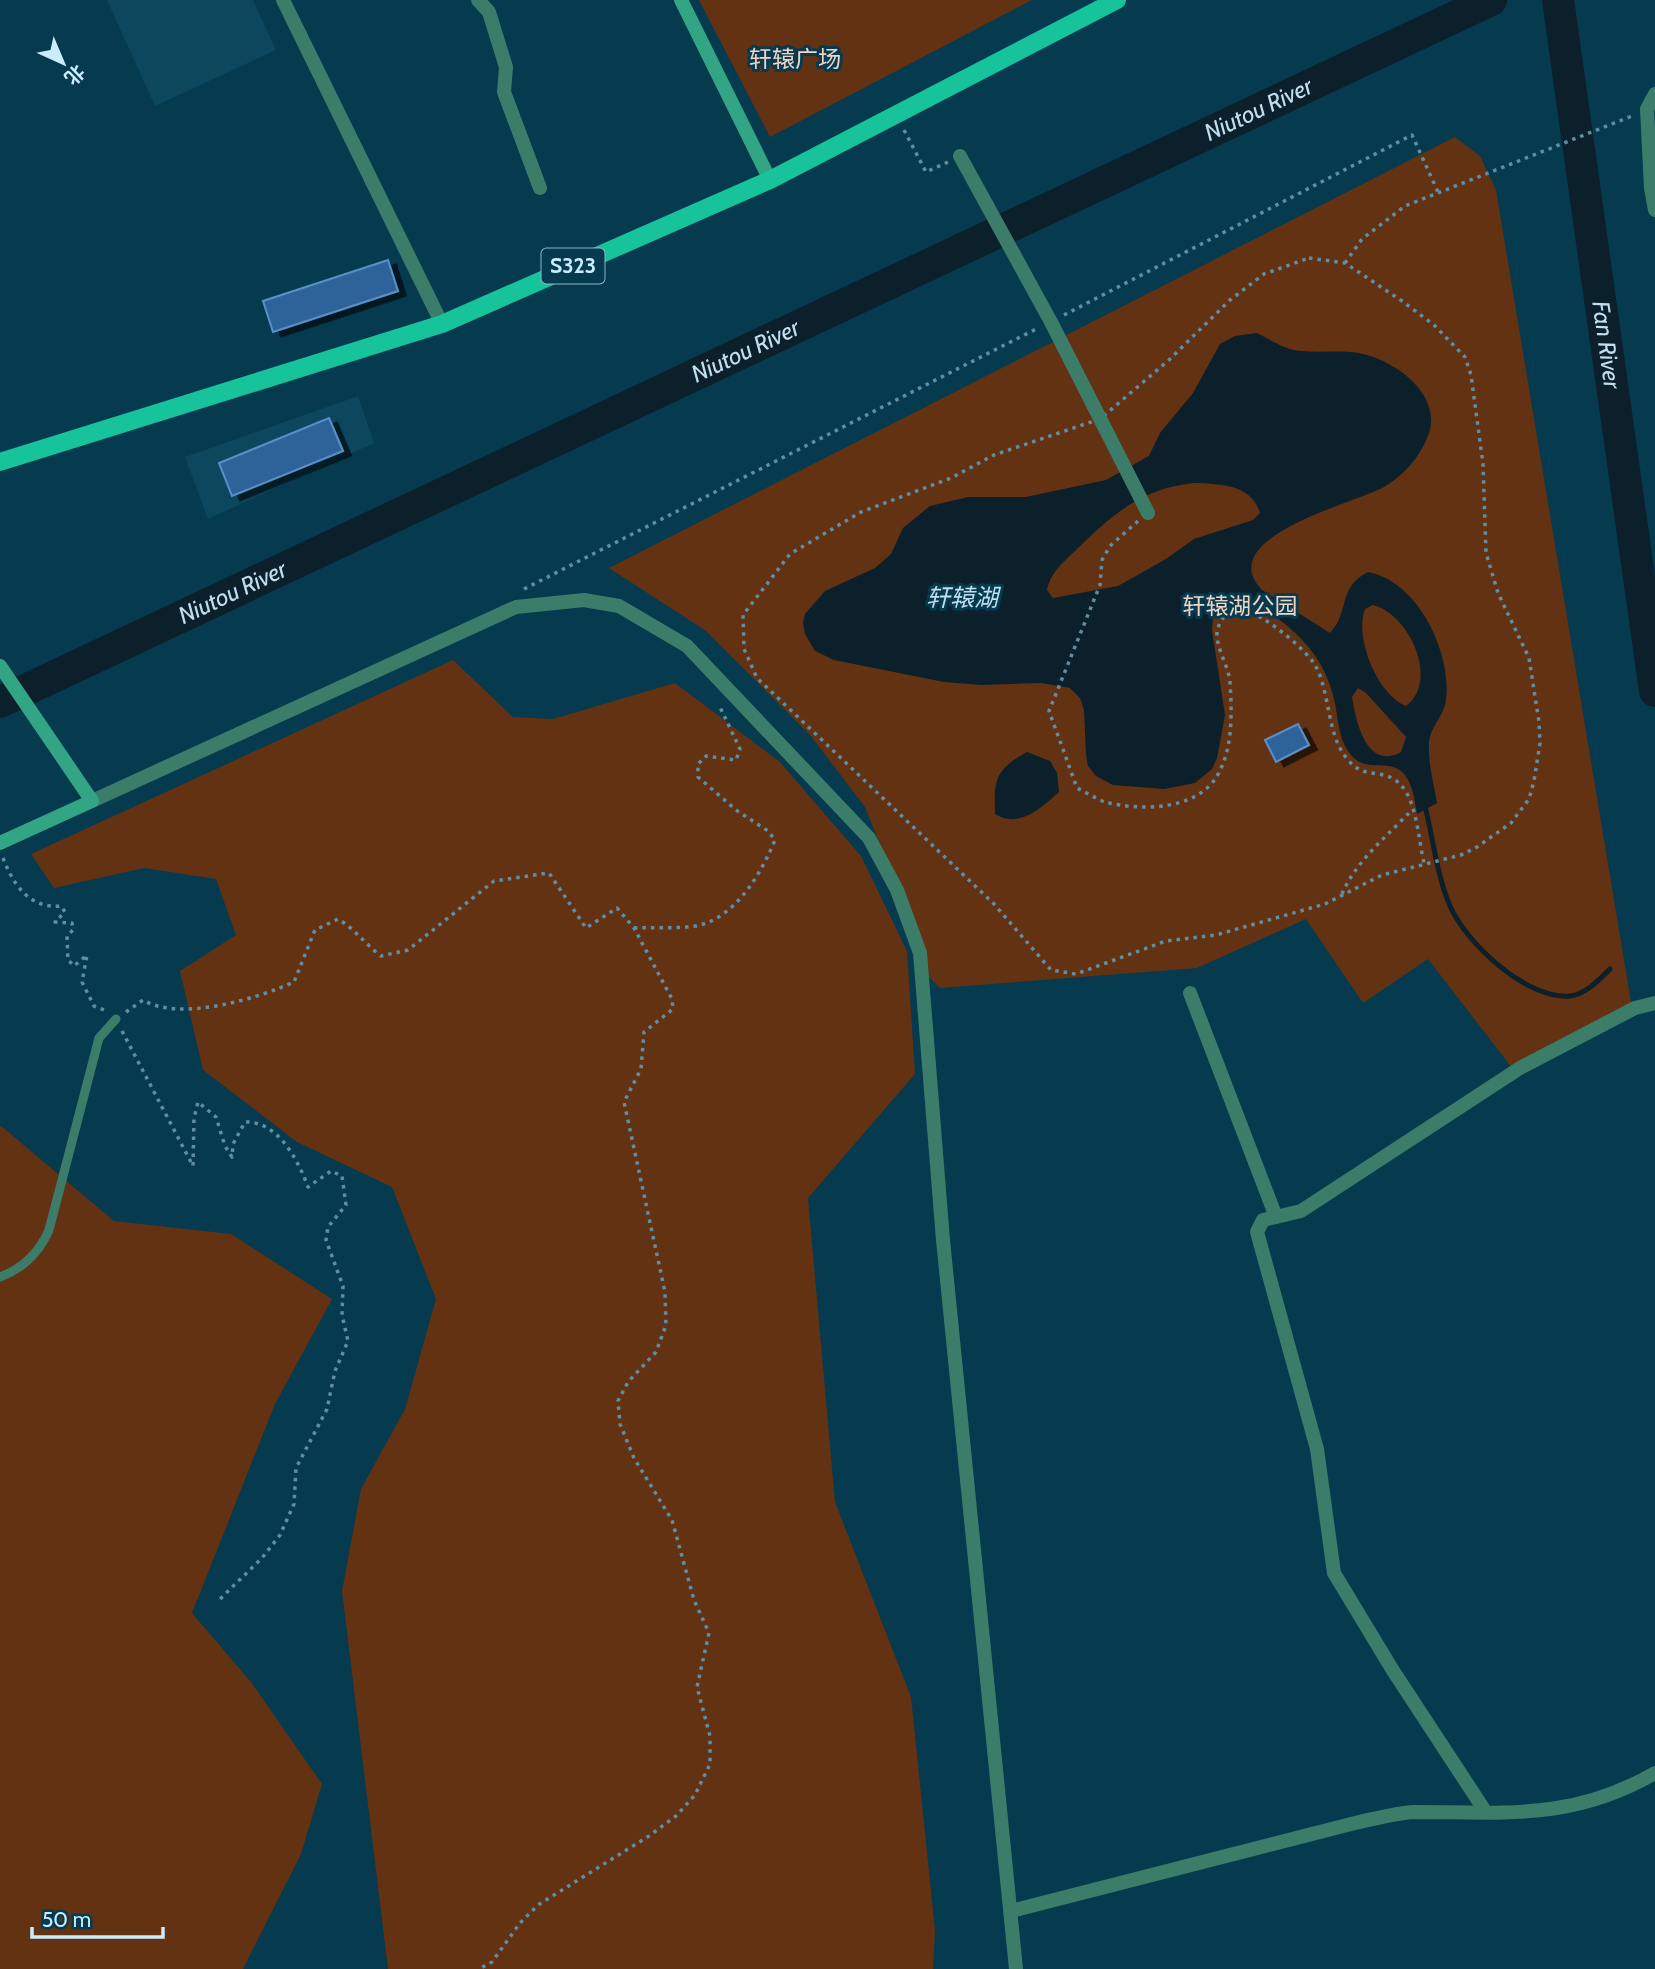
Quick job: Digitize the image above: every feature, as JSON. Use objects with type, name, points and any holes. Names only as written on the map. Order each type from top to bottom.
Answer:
[{"type":"main road","name":"S323","points":[[0,462],[442,324],[769,180],[1117,0]]},
{"type":"street","points":[[283,0],[442,324]]},
{"type":"street","points":[[478,0],[489,12],[506,67],[505,92],[540,188]]},
{"type":"street","points":[[681,0],[769,180]]},
{"type":"street","points":[[1655,94],[1647,109],[1651,188],[1655,210]]},
{"type":"street","points":[[960,156],[1051,322],[1148,513]]},
{"type":"street","points":[[0,843],[516,607],[584,600],[619,606],[688,646],[869,838],[897,890],[920,953],[943,1240],[1016,1969]]},
{"type":"street","points":[[0,666],[81,780],[92,801]]},
{"type":"street","points":[[1191,993],[1276,1217]]},
{"type":"street","points":[[1485,1811],[1392,1669],[1334,1573],[1317,1449],[1257,1232],[1263,1220],[1301,1212],[1520,1068],[1635,1008],[1655,1003]]},
{"type":"street","points":[[1011,1911],[1355,1823],[1411,1812],[1540,1813],[1620,1793],[1655,1773]]},
{"type":"lane","points":[[0,1277],[17,1271],[41,1248],[49,1230],[99,1038],[116,1019]]},
{"type":"path","points":[[1345,264],[1362,239],[1394,214],[1460,182],[1637,114]]},
{"type":"path","points":[[897,115],[926,173],[960,156]]},
{"type":"path","points":[[516,607],[522,590],[1051,322],[1412,135],[1438,192]]},
{"type":"path","points":[[1308,258],[1345,264],[1434,325],[1465,357],[1471,375],[1481,438],[1486,553],[1498,593],[1521,637],[1530,667],[1540,743],[1529,799],[1511,823],[1477,848],[1461,855],[1382,875],[1325,904],[1216,935],[1166,941],[1076,974],[1051,970],[994,904],[757,678],[744,649],[743,615],[790,554],[860,512],[951,478],[994,455],[1100,419],[1264,274],[1308,258]]},
{"type":"path","points":[[1148,513],[1110,546],[1102,560],[1101,585],[1049,711],[1077,788],[1105,802],[1141,806],[1174,805],[1201,794],[1216,777],[1231,731],[1230,680],[1217,632],[1223,618],[1231,609],[1243,607],[1265,619],[1315,665],[1347,760],[1363,773],[1394,779],[1409,796],[1424,863]]},
{"type":"path","points":[[634,928],[693,926],[719,916],[755,880],[775,841],[768,831],[736,810],[698,777],[698,764],[706,756],[736,760],[740,749],[717,700],[730,693]]},
{"type":"path","points":[[1342,895],[1348,881],[1412,810]]},
{"type":"path","points":[[0,849],[18,888],[28,899],[61,906],[65,912],[55,922],[72,923],[73,930],[67,936],[68,960],[74,966],[87,955],[83,973],[85,989],[94,1006],[109,1012],[116,1019],[193,1166],[198,1102],[216,1117],[225,1146],[232,1157],[237,1131],[244,1122],[255,1122],[269,1128],[298,1160],[308,1188],[331,1171],[342,1176],[346,1205],[328,1227],[326,1240],[342,1286],[342,1315],[348,1341],[335,1371],[327,1409],[296,1468],[290,1516],[272,1548],[217,1602]]},
{"type":"path","points":[[116,1019],[143,1000],[156,1008],[207,1007],[274,991],[294,982],[315,930],[338,919],[353,928],[363,942],[381,956],[408,950],[494,881],[549,873],[586,928],[617,908],[634,928],[672,999],[673,1010],[644,1032],[641,1069],[624,1102],[665,1293],[666,1325],[656,1352],[628,1382],[618,1401],[620,1424],[634,1458],[672,1520],[694,1600],[709,1633],[697,1687],[710,1736],[710,1764],[695,1795],[676,1816],[538,1905],[520,1923],[492,1962],[479,1969]]},
{"type":"shaded area","points":[[107,0],[253,0],[276,50],[155,106]]},
{"type":"shaded area","points":[[358,396],[374,443],[208,519],[185,457]]},
{"type":"green space","name":"轩辕广场","points":[[699,0],[1032,0],[770,137]]},
{"type":"green space","name":"轩辕湖公园","points":[[1455,137],[1480,156],[1496,190],[1632,1008],[1516,1073],[1428,959],[1363,1003],[1306,919],[1197,968],[940,988],[918,966],[913,927],[865,807],[810,735],[706,631],[609,568]]},
{"type":"green space","points":[[453,660],[513,717],[553,719],[675,683],[780,762],[861,856],[907,951],[915,1074],[808,1198],[835,1502],[911,1697],[935,1930],[933,1969],[388,1969],[342,1591],[361,1489],[405,1409],[436,1299],[392,1187],[297,1142],[203,1070],[180,971],[236,935],[216,879],[144,868],[54,888],[31,854]]},
{"type":"green space","points":[[0,1125],[114,1221],[231,1234],[332,1299],[275,1404],[192,1613],[251,1682],[322,1784],[301,1854],[243,1969],[0,1969]]},
{"type":"water","name":"轩辕湖","points":[[1257,333],[1289,349],[1352,352],[1373,357],[1387,363],[1413,382],[1429,407],[1431,421],[1428,436],[1415,459],[1398,477],[1384,487],[1293,525],[1271,538],[1256,554],[1251,571],[1262,590],[1330,633],[1340,617],[1352,585],[1368,572],[1386,578],[1402,589],[1416,604],[1437,641],[1446,681],[1445,706],[1431,733],[1429,745],[1437,803],[1417,814],[1406,776],[1388,766],[1357,761],[1348,751],[1340,733],[1330,685],[1319,661],[1294,632],[1272,614],[1255,603],[1242,599],[1222,600],[1213,617],[1212,630],[1225,715],[1217,758],[1212,769],[1195,783],[1164,789],[1113,785],[1096,776],[1088,766],[1086,755],[1084,710],[1080,698],[1070,688],[1041,683],[982,685],[944,682],[834,660],[815,651],[805,634],[805,614],[825,591],[875,568],[891,554],[903,528],[930,506],[968,497],[1026,497],[1106,480],[1149,456],[1160,433],[1193,393],[1220,344],[1235,336]],"holes":[[[1194,483],[1224,485],[1242,491],[1256,503],[1260,513],[1253,520],[1194,539],[1166,559],[1118,586],[1053,598],[1047,590],[1055,572],[1117,513],[1159,490]],[[1373,605],[1386,611],[1398,621],[1416,649],[1420,681],[1416,695],[1406,706],[1395,700],[1386,690],[1370,664],[1363,634],[1365,609]],[[1358,688],[1366,693],[1406,737],[1401,752],[1389,756],[1379,755],[1371,749],[1360,730],[1352,697]]]},
{"type":"water","points":[[1027,752],[1050,761],[1057,773],[1059,792],[1029,815],[1004,818],[995,814],[996,784],[1008,764]]},
{"type":"building","points":[[388,260],[398,291],[273,332],[263,301]]},
{"type":"building","points":[[329,418],[343,451],[232,496],[219,463]]},
{"type":"building","points":[[1298,724],[1309,745],[1276,762],[1265,740]]},
{"type":"waterway","name":"Niutou River","points":[[0,702],[1491,0]]},
{"type":"waterway","name":"Fan River","points":[[1558,0],[1655,691]]},
{"type":"waterway","points":[[1425,806],[1438,870],[1450,906],[1469,936],[1484,952],[1517,979],[1553,995],[1570,996],[1587,990],[1610,969]]}]
